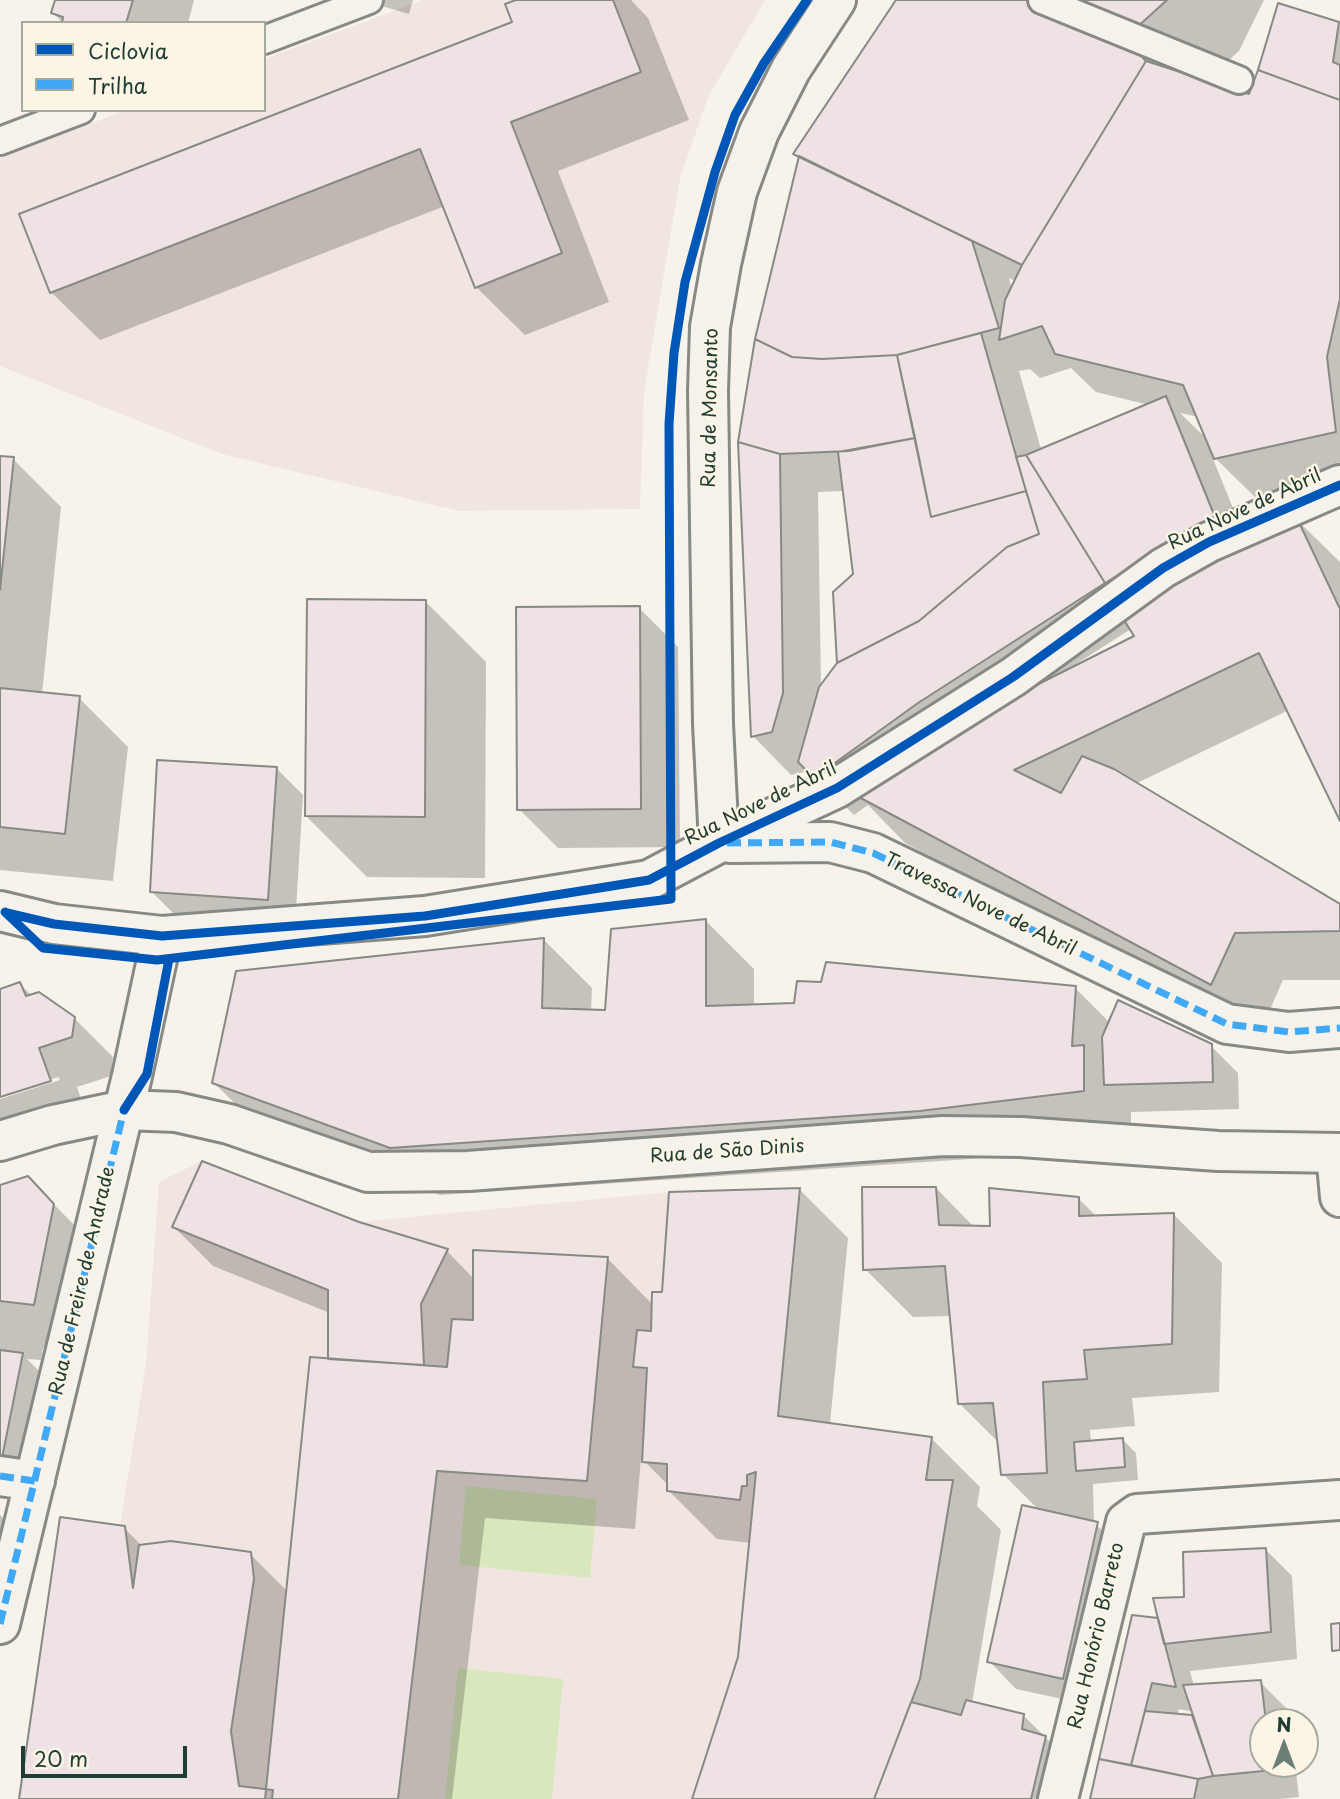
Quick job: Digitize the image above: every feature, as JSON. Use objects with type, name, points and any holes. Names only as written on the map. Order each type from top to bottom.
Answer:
[{"type":"street","name":"Rua de Monsanto","points":[[719,843],[713,724],[708,391],[710,327],[737,192],[759,132],[791,69],[836,0]]},
{"type":"street","name":"Rua Nove de Abril","points":[[0,911],[54,925],[162,936],[425,916],[649,880],[719,843],[837,788],[1013,677],[1163,568],[1209,542],[1340,485]]},
{"type":"street","name":"Travessa Nove de Abril","points":[[719,843],[830,842],[873,853],[1227,1024],[1289,1031],[1340,1028]]},
{"type":"street","name":"Rua de Freire de Andrade","points":[[0,1624],[18,1478],[124,1110],[162,936]]},
{"type":"street","name":"Rua de São Dinis","points":[[0,1141],[53,1125],[124,1110],[176,1112],[229,1124],[368,1172],[468,1171],[943,1136],[1021,1137],[1218,1151],[1338,1153]]},
{"type":"street","points":[[1338,1153],[1340,1197]]},
{"type":"street","name":"Rua Honório Barreto","points":[[1058,1799],[1125,1522],[1137,1514],[1340,1500]]},
{"type":"lane","points":[[266,39],[369,0]]},
{"type":"lane","points":[[1042,0],[1239,80]]},
{"type":"lane","points":[[0,141],[76,112]]},
{"type":"shaded area","points":[[423,0],[765,0],[708,97],[680,178],[644,392],[640,509],[459,511],[222,454],[0,366],[0,158],[122,112],[266,112],[266,58]]},
{"type":"shaded area","points":[[202,1161],[359,1222],[669,1192],[800,1188],[778,1415],[932,1437],[926,1480],[953,1480],[920,1679],[874,1799],[76,1799],[146,1364],[159,1182]]},
{"type":"green space","points":[[466,1486],[597,1499],[590,1578],[459,1565]]},
{"type":"green space","points":[[458,1668],[563,1679],[552,1799],[445,1799]]},
{"type":"building","points":[[55,0],[133,0],[127,21],[62,21],[63,17],[51,13]]},
{"type":"building","points":[[516,0],[613,0],[641,72],[511,122],[562,253],[475,288],[420,149],[50,293],[19,214],[512,22],[505,4]]},
{"type":"building","points":[[896,0],[1027,0],[1130,44],[1146,61],[1022,265],[793,154]]},
{"type":"building","points":[[1066,0],[1167,0],[1135,29]]},
{"type":"building","points":[[1278,3],[1339,22],[1333,62],[1340,65],[1340,100],[1258,70]]},
{"type":"building","points":[[1146,61],[1249,94],[1258,70],[1340,100],[1340,299],[1327,357],[1336,432],[1214,459],[1183,385],[1055,354],[1042,326],[999,340],[1005,300],[1022,265]]},
{"type":"building","points":[[799,156],[972,241],[999,328],[897,355],[822,359],[792,357],[755,339]]},
{"type":"building","points":[[981,333],[1026,491],[931,517],[897,355]]},
{"type":"building","points":[[755,339],[792,357],[822,359],[897,355],[915,438],[849,451],[780,454],[738,442]]},
{"type":"building","points":[[1166,396],[1215,517],[1105,583],[1026,455]]},
{"type":"building","points":[[915,438],[931,517],[1026,491],[1039,534],[1007,547],[919,621],[837,663],[833,592],[853,574],[838,452]]},
{"type":"building","points":[[738,442],[780,454],[783,693],[772,732],[751,737]]},
{"type":"building","points":[[1026,455],[1105,583],[918,703],[814,778],[798,762],[819,687],[837,663],[919,621],[1007,547],[1039,534],[1016,457]]},
{"type":"building","points":[[0,456],[14,457],[0,590]]},
{"type":"building","points":[[1296,516],[1340,609],[1340,821],[1259,653],[1014,770],[1061,793],[1082,756],[1114,769],[1340,904],[1340,931],[1235,933],[1211,985],[855,795],[967,720],[1134,636],[1119,612]]},
{"type":"building","points":[[307,599],[426,600],[425,817],[305,816]]},
{"type":"building","points":[[640,606],[641,809],[517,810],[516,607]]},
{"type":"building","points":[[0,688],[80,696],[65,834],[0,827]]},
{"type":"building","points":[[157,760],[277,767],[268,900],[150,892]]},
{"type":"building","points":[[706,919],[706,1006],[794,1003],[797,981],[821,982],[826,962],[1076,986],[1072,1046],[1084,1045],[1084,1091],[920,1111],[390,1148],[212,1083],[236,971],[544,938],[542,1008],[605,1010],[611,929]]},
{"type":"building","points":[[20,982],[26,996],[39,992],[75,1017],[72,1037],[39,1048],[51,1081],[0,1097],[0,989]]},
{"type":"building","points":[[1118,1000],[1212,1044],[1213,1082],[1104,1085],[1102,1037]]},
{"type":"building","points":[[202,1161],[359,1222],[448,1249],[421,1304],[424,1365],[328,1359],[328,1290],[172,1227]]},
{"type":"building","points":[[28,1176],[54,1204],[34,1305],[0,1301],[0,1185]]},
{"type":"building","points":[[862,1187],[936,1187],[939,1225],[990,1226],[989,1188],[1079,1197],[1079,1216],[1174,1213],[1172,1344],[1084,1350],[1087,1379],[1043,1382],[1047,1473],[1001,1475],[993,1403],[958,1404],[945,1266],[863,1270]]},
{"type":"building","points":[[800,1188],[778,1416],[932,1437],[926,1480],[953,1480],[920,1679],[874,1799],[692,1799],[738,1657],[756,1472],[747,1475],[747,1486],[742,1486],[740,1500],[667,1491],[667,1464],[642,1462],[647,1368],[633,1367],[637,1330],[651,1331],[652,1292],[662,1292],[669,1192]]},
{"type":"building","points":[[473,1250],[608,1257],[587,1481],[437,1471],[398,1799],[265,1799],[310,1357],[447,1367],[452,1319],[473,1320]]},
{"type":"building","points":[[0,1350],[23,1353],[2,1458],[0,1458]]},
{"type":"building","points":[[1123,1438],[1125,1467],[1076,1471],[1074,1442]]},
{"type":"building","points":[[1022,1505],[1098,1522],[1063,1679],[987,1662]]},
{"type":"building","points":[[60,1517],[125,1526],[133,1588],[139,1545],[171,1541],[251,1552],[254,1579],[231,1731],[239,1786],[273,1790],[272,1799],[19,1799]]},
{"type":"building","points":[[1266,1548],[1271,1632],[1164,1644],[1153,1598],[1184,1597],[1183,1552]]},
{"type":"building","points":[[1132,1615],[1158,1618],[1176,1687],[1152,1683],[1131,1765],[1099,1759]]},
{"type":"building","points":[[1340,1623],[1340,1650],[1332,1651],[1331,1624]]},
{"type":"building","points":[[1261,1680],[1264,1708],[1249,1708],[1249,1772],[1213,1776],[1183,1685]]},
{"type":"building","points":[[966,1700],[1024,1714],[1022,1729],[1046,1736],[1031,1799],[874,1799],[911,1702],[961,1715]]},
{"type":"building","points":[[1145,1711],[1192,1715],[1213,1776],[1198,1779],[1131,1765]]},
{"type":"building","points":[[1099,1759],[1198,1779],[1194,1799],[1090,1799]]},
{"type":"marked path","points":[[727,843],[830,842],[873,853],[1227,1024],[1289,1032],[1340,1028]]},
{"type":"marked path","points":[[0,1624],[124,1110]]},
{"type":"marked path","points":[[0,1476],[35,1481]]},
{"type":"cycle path","points":[[5,912],[43,948],[157,960],[671,899],[669,424],[674,353],[685,282],[715,172],[735,115],[764,63],[807,0]]},
{"type":"cycle path","points":[[7,913],[54,924],[162,936],[425,916],[649,880],[719,843],[837,788],[1013,677],[1163,568],[1209,542],[1340,485]]},
{"type":"cycle path","points":[[124,1110],[147,1074],[169,959]]}]
